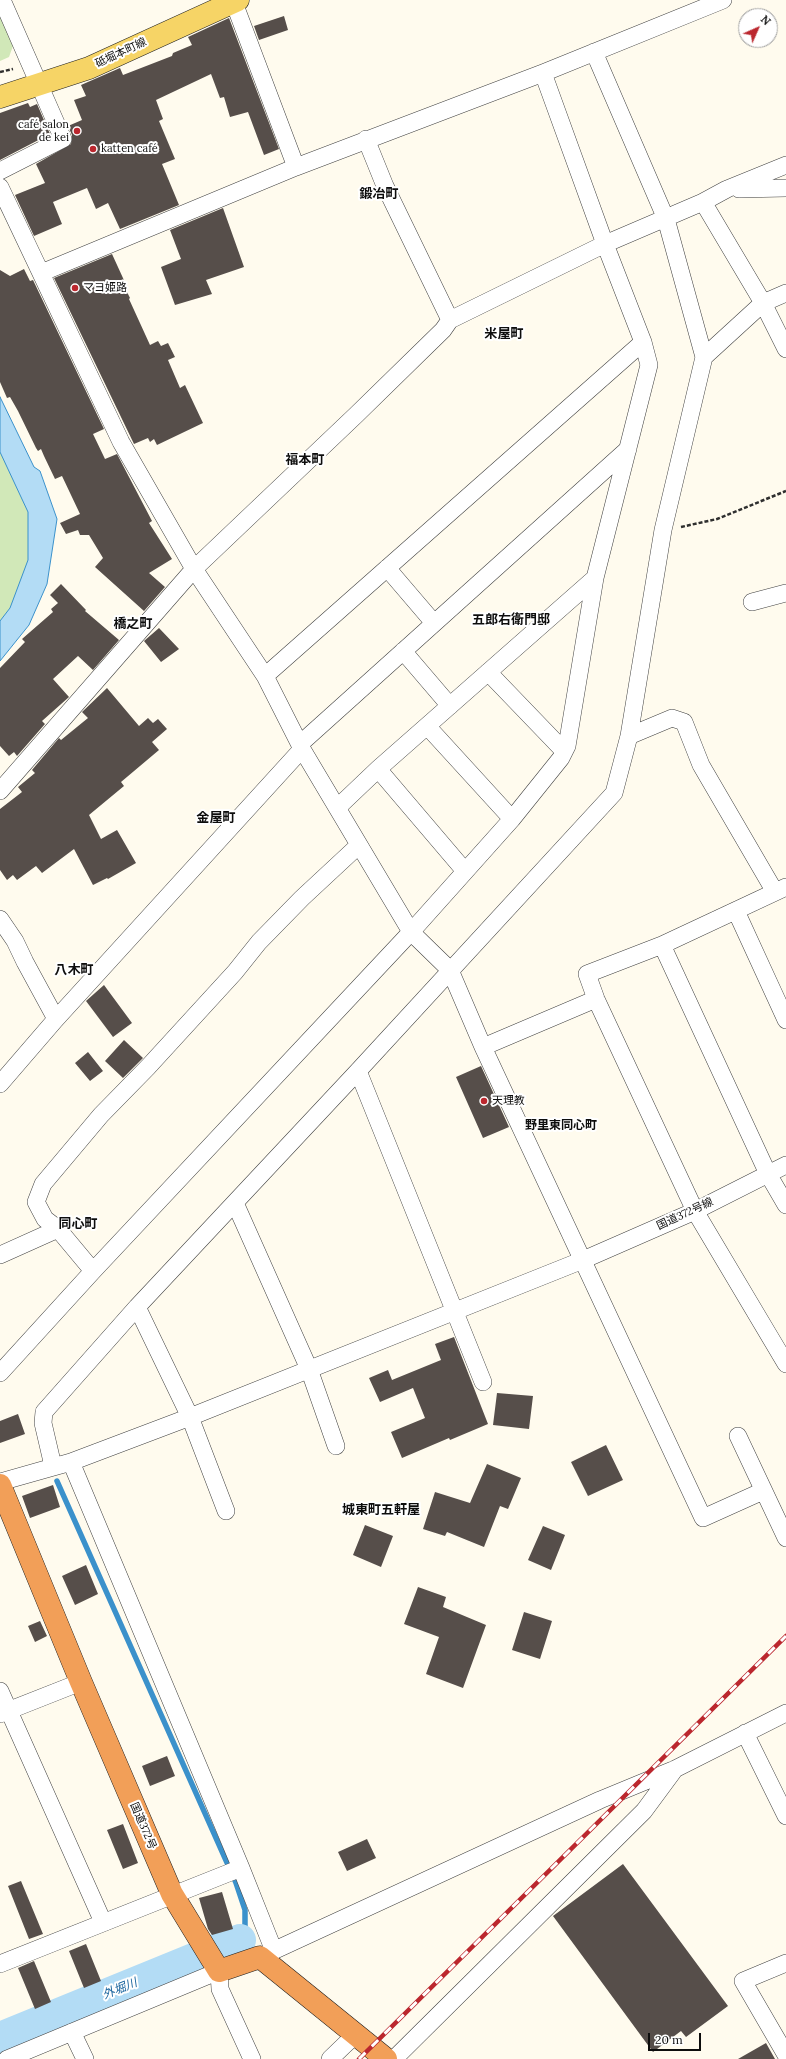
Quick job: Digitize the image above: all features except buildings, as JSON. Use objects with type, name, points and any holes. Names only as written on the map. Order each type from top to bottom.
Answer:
[{"type":"highway","name":"国道372号","points":[[0,1483],[81,1682],[172,1894],[215,1964]]},
{"type":"highway","points":[[215,1964],[267,1954],[386,2059]]},
{"type":"main road","name":"砥堀本町線","points":[[0,97],[89,68],[235,1]]},
{"type":"street","points":[[0,171],[63,139],[41,84],[2,0]]},
{"type":"street","points":[[41,272],[366,139],[543,73],[723,0]]},
{"type":"street","points":[[235,1],[296,167]]},
{"type":"street","points":[[53,1466],[43,1423],[44,1412],[136,1307],[358,1071],[614,793],[629,736],[663,530],[704,357],[666,219],[594,52]]},
{"type":"street","points":[[0,1373],[92,1271],[411,932],[464,870],[512,819],[564,752],[567,746],[595,578],[649,365],[643,342],[605,244],[543,73]]},
{"type":"street","points":[[366,139],[385,186],[450,320]]},
{"type":"street","points":[[0,790],[194,569],[356,415],[443,330],[450,320],[605,244],[666,219],[703,202],[726,189],[786,165]]},
{"type":"street","points":[[0,187],[121,442],[194,569],[264,676],[301,746],[411,932],[450,970],[483,1047],[703,1518],[763,1491]]},
{"type":"street","points":[[726,189],[786,188]]},
{"type":"street","points":[[703,202],[762,303],[786,349]]},
{"type":"street","points":[[704,357],[762,303],[786,293]]},
{"type":"street","points":[[264,676],[643,342]]},
{"type":"street","points":[[0,1084],[56,1019],[301,746],[403,651],[628,449]]},
{"type":"street","points":[[387,568],[434,623]]},
{"type":"street","points":[[337,808],[378,769],[595,578]]},
{"type":"street","points":[[752,602],[786,593]]},
{"type":"street","points":[[403,651],[450,706]]},
{"type":"street","points":[[488,672],[564,752]]},
{"type":"street","points":[[629,736],[672,718],[684,722],[701,764],[780,889],[662,945],[587,974],[596,999],[695,1211],[786,1364]]},
{"type":"street","points":[[427,726],[512,819]]},
{"type":"street","points":[[378,769],[464,870]]},
{"type":"street","points":[[92,1271],[58,1229],[45,1219],[36,1202],[43,1184],[101,1115],[148,1067],[235,972],[259,942],[302,898],[359,845]]},
{"type":"street","points":[[736,911],[786,1020]]},
{"type":"street","points":[[0,919],[15,941],[56,1019]]},
{"type":"street","points":[[662,945],[768,1174],[786,1205]]},
{"type":"street","points":[[483,1047],[596,999]]},
{"type":"street","points":[[358,1071],[483,1382]]},
{"type":"street","name":"国道372号線","points":[[0,1483],[70,1462],[190,1417],[583,1260],[695,1211],[786,1165]]},
{"type":"street","points":[[235,1203],[309,1369],[336,1446]]},
{"type":"street","points":[[0,1256],[58,1229]]},
{"type":"street","points":[[136,1307],[190,1417],[226,1511]]},
{"type":"street","points":[[738,1436],[786,1538]]},
{"type":"street","points":[[70,1462],[241,1868],[267,1954],[600,1800],[675,1769],[786,1713]]},
{"type":"street","points":[[4,1712],[81,1682]]},
{"type":"street","points":[[0,1691],[4,1712],[102,1922]]},
{"type":"street","points":[[745,1733],[786,1816]]},
{"type":"street","points":[[394,2059],[644,1811],[675,1769]]},
{"type":"street","points":[[0,1964],[172,1894],[241,1868]]},
{"type":"street","points":[[786,1963],[743,1981],[786,2055]]},
{"type":"street","points":[[7,2059],[72,2032],[215,1964],[220,1989],[252,2059]]},
{"type":"street","points":[[72,2032],[85,2059]]},
{"type":"street","points":[[330,2059],[356,2034]]},
{"type":"path","points":[[663,530],[717,519],[786,491]]},
{"type":"green space","points":[[0,17],[13,46],[9,57],[0,61]]},
{"type":"green space","points":[[0,435],[20,459],[37,561],[0,635]]},
{"type":"water","points":[[0,397],[34,467],[40,471],[57,519],[47,584],[29,625],[0,661],[0,621],[10,608],[28,560],[28,512],[0,452]]},
{"type":"waterway","points":[[57,1481],[236,1883],[245,1910],[245,1927],[240,1940]]},
{"type":"waterway","name":"外堀川","points":[[0,2038],[240,1940]]},
{"type":"railway","points":[[359,2059],[786,1636]]},
{"type":"place","name":"café salon de kei","points":[[77,131]]},
{"type":"place","name":"katten café","points":[[93,149]]},
{"type":"place","name":"マヨ姫路","points":[[75,288]]},
{"type":"place","name":"天理教","points":[[484,1101]]},
{"type":"district","name":"鍛冶町","points":[[379,194]]},
{"type":"district","name":"米屋町","points":[[504,334]]},
{"type":"district","name":"福本町","points":[[305,460]]},
{"type":"district","name":"五郎右衛門邸","points":[[511,620]]},
{"type":"district","name":"橋之町","points":[[133,624]]},
{"type":"district","name":"金屋町","points":[[216,818]]},
{"type":"district","name":"八木町","points":[[74,970]]},
{"type":"district","name":"野里東同心町","points":[[561,1126]]},
{"type":"district","name":"同心町","points":[[78,1224]]},
{"type":"district","name":"城東町五軒屋","points":[[381,1510]]}]
